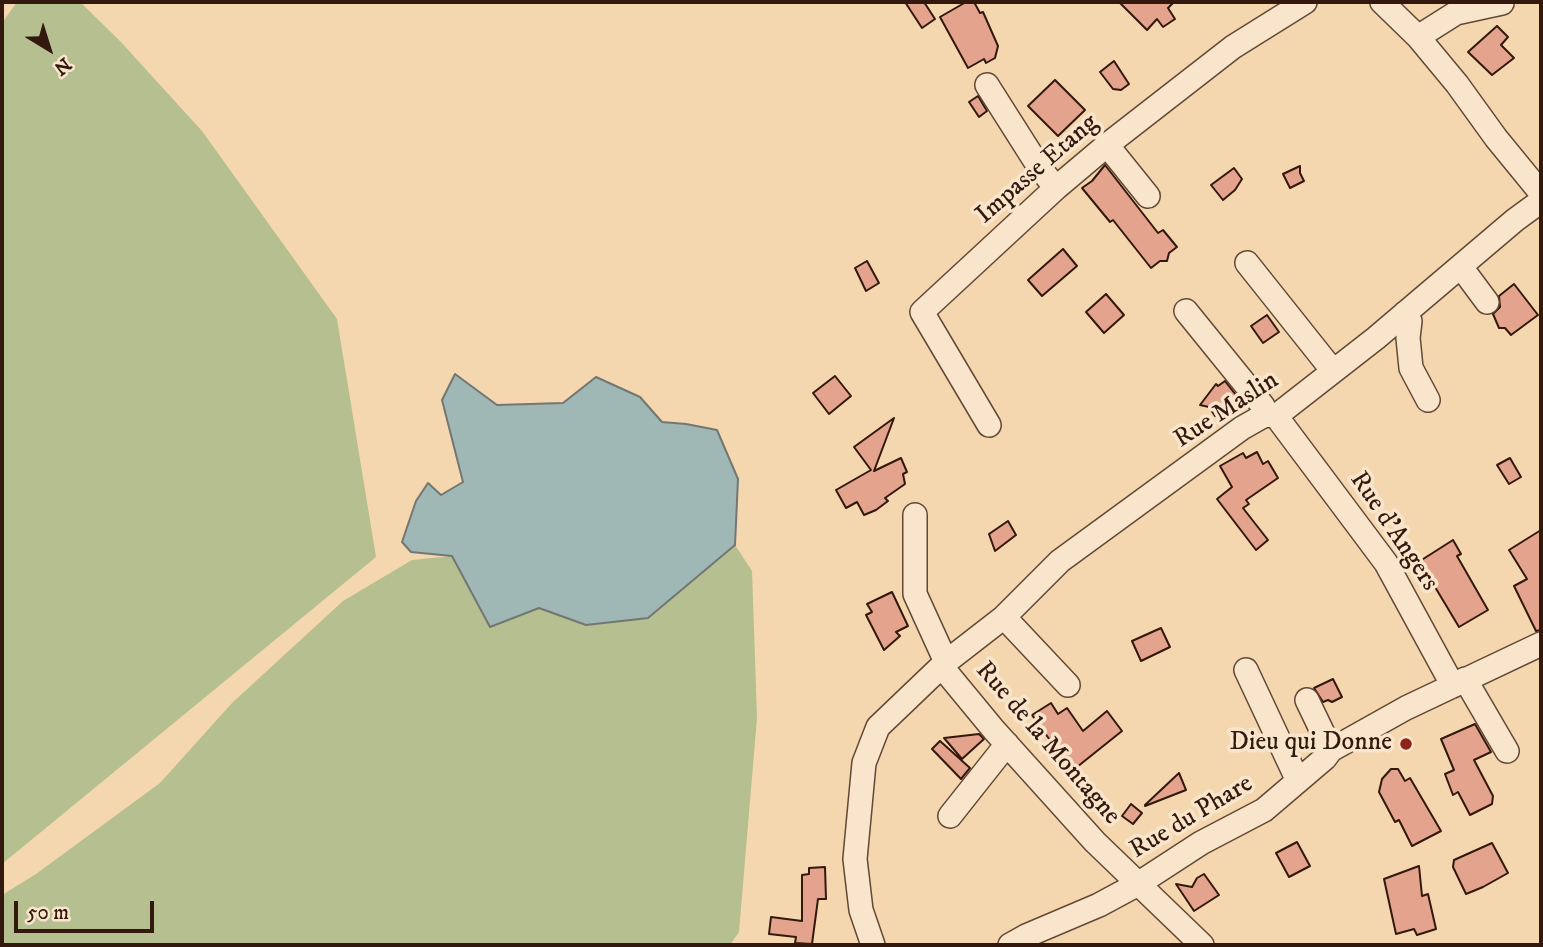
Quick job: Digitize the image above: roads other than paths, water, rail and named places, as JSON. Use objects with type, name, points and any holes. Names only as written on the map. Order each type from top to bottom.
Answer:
[{"type":"street","name":"Impasse Etang","points":[[989,425],[922,312],[1056,188],[1107,145],[1233,47],[1305,2]]},
{"type":"street","points":[[1382,2],[1418,37],[1541,193]]},
{"type":"street","points":[[1418,37],[1456,13],[1502,3]]},
{"type":"street","points":[[987,85],[1031,155],[1056,188]]},
{"type":"street","points":[[1107,145],[1148,196]]},
{"type":"street","name":"Rue Maslin","points":[[873,945],[861,910],[855,859],[864,763],[878,727],[944,664],[1004,617],[1060,561],[1242,428],[1270,416],[1333,371],[1541,201]]},
{"type":"street","points":[[1247,262],[1333,371]]},
{"type":"street","points":[[1461,267],[1488,302]]},
{"type":"street","name":"Rue d'Angers","points":[[1186,311],[1386,563],[1459,682],[1507,751]]},
{"type":"street","points":[[1405,313],[1410,321],[1408,338],[1411,368],[1428,400]]},
{"type":"street","name":"Rue de la Montagne","points":[[915,514],[915,594],[944,664],[1007,744],[1095,842],[1202,945]]},
{"type":"street","points":[[1004,617],[1068,685]]},
{"type":"street","name":"Rue du Phare","points":[[1010,945],[1099,905],[1138,884],[1201,843],[1264,810],[1331,750],[1406,708],[1541,644]]},
{"type":"street","points":[[1246,670],[1298,781]]},
{"type":"street","points":[[1307,701],[1331,750]]},
{"type":"street","points":[[950,816],[1007,744]]},
{"type":"water","points":[[455,374],[497,405],[563,403],[596,377],[640,397],[662,422],[717,430],[738,479],[735,545],[648,618],[586,625],[539,608],[490,627],[452,556],[411,552],[402,542],[416,501],[428,483],[441,495],[463,482],[442,400]]},
{"type":"place","name":"Dieu qui Donne","points":[[1406,744]]}]
